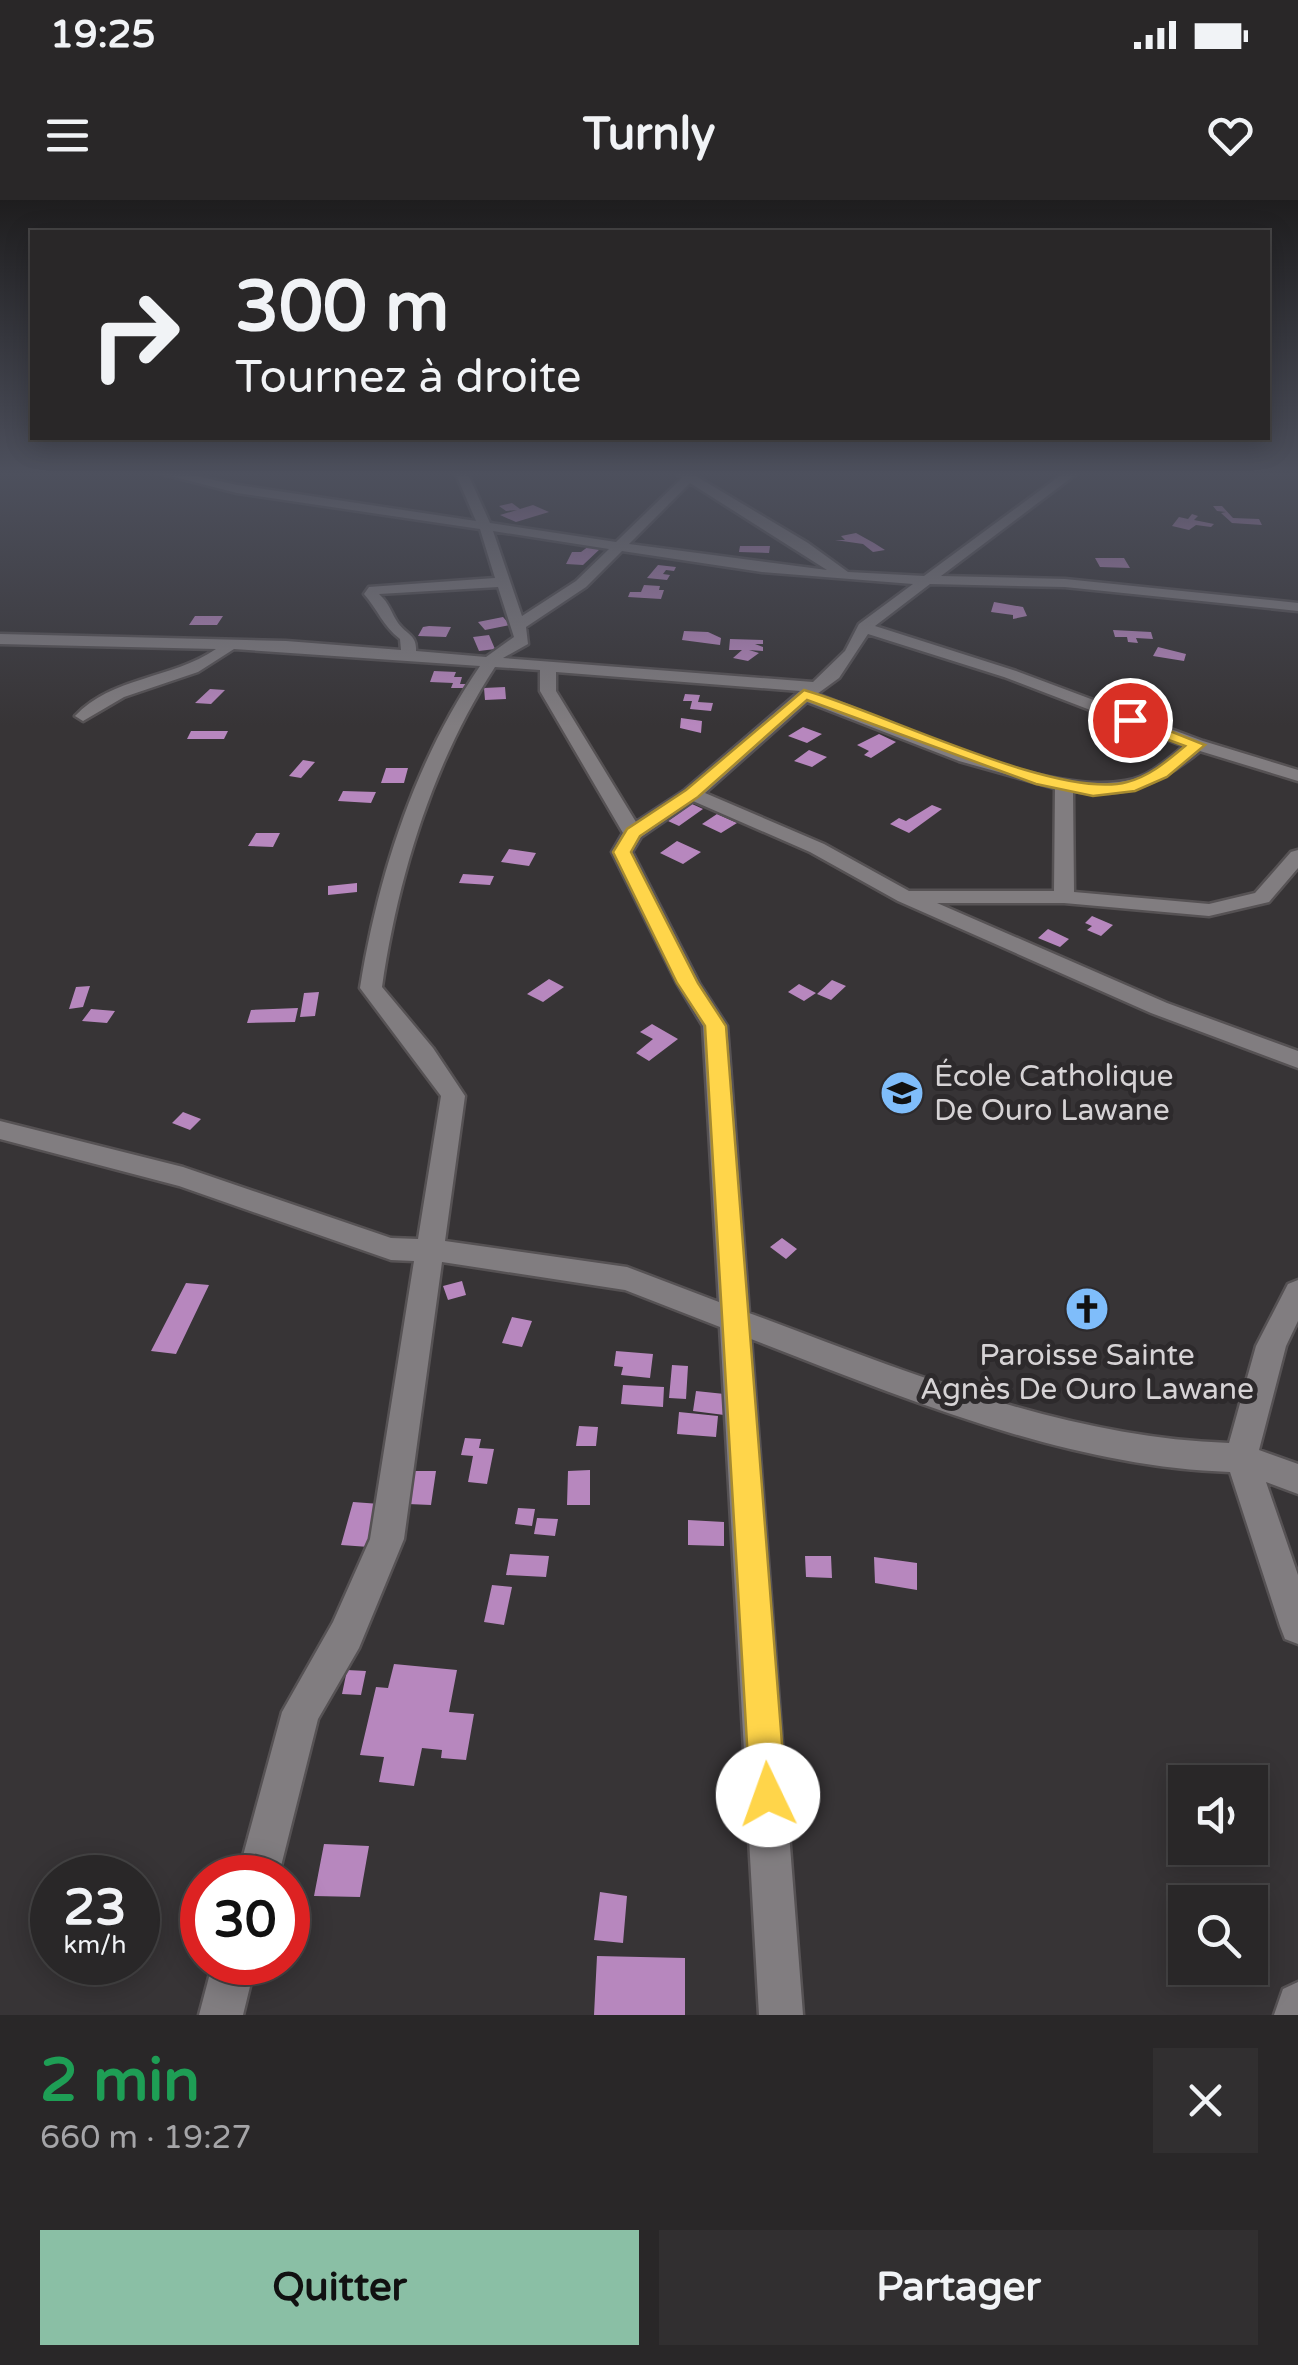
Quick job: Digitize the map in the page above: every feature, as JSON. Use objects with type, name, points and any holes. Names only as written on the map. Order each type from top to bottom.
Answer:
[{"type":"street","points":[[495,557],[519,632],[541,668],[548,691],[633,832]]},
{"type":"street","points":[[264,1855],[302,1712],[346,1635],[387,1539],[453,1096],[432,1057],[399,1025],[371,988],[375,951],[410,834],[444,742],[490,661],[609,557]]},
{"type":"street","points":[[689,557],[844,576],[1065,584],[1298,608]]},
{"type":"street","points":[[818,557],[844,576]]},
{"type":"street","points":[[781,2015],[715,1026],[688,983],[622,852],[633,832],[692,794],[810,691],[833,676],[852,652],[864,626],[957,557]]},
{"type":"street","points":[[407,657],[410,644],[390,624],[385,607],[371,594],[374,590],[503,582]]},
{"type":"street","points":[[864,626],[963,662],[1010,674],[1197,745],[1298,776]]},
{"type":"street","points":[[0,639],[227,648],[286,646],[810,691],[1042,780],[1093,791],[1129,787],[1162,774],[1197,745]]},
{"type":"street","points":[[83,716],[104,698],[207,665],[227,648]]},
{"type":"street","points":[[1064,785],[1064,897]]},
{"type":"street","points":[[692,794],[817,848],[905,897],[1158,1008],[1298,1060]]},
{"type":"street","points":[[905,897],[1064,897],[1209,910],[1262,898],[1298,856]]},
{"type":"street","points":[[0,1130],[183,1178],[390,1249],[432,1250],[626,1279],[884,1377],[1069,1435],[1178,1456],[1241,1458],[1298,1479]]},
{"type":"street","points":[[1298,1292],[1271,1346],[1241,1458],[1298,1626]]},
{"type":"street","points":[[221,2015],[229,1985]]},
{"type":"street","points":[[1296,2015],[1298,2004]]},
{"type":"building","points":[[570,557],[592,557],[583,565],[566,564]]},
{"type":"building","points":[[1095,558],[1124,558],[1130,568],[1100,567]]},
{"type":"building","points":[[658,565],[676,567],[663,574],[670,575],[667,580],[647,578]]},
{"type":"building","points":[[644,585],[660,586],[659,590],[664,590],[661,599],[628,597],[630,592],[641,592]]},
{"type":"building","points":[[994,602],[1023,607],[1027,616],[1013,619],[1013,615],[991,612]]},
{"type":"building","points":[[195,616],[223,616],[217,625],[189,625]]},
{"type":"building","points":[[503,617],[510,625],[485,630],[478,622]]},
{"type":"building","points":[[423,627],[451,627],[446,637],[418,636]]},
{"type":"building","points":[[1113,630],[1151,632],[1153,639],[1136,638],[1138,643],[1128,642],[1127,637],[1115,637]]},
{"type":"building","points":[[684,631],[708,632],[721,638],[720,645],[682,640]]},
{"type":"building","points":[[489,635],[495,649],[479,651],[473,637]]},
{"type":"building","points":[[730,639],[763,640],[763,644],[755,644],[763,647],[763,651],[749,650],[759,653],[748,661],[733,658],[742,650],[729,650]]},
{"type":"building","points":[[1158,647],[1186,654],[1184,661],[1153,656]]},
{"type":"building","points":[[434,671],[456,672],[454,677],[462,677],[460,684],[468,684],[466,688],[451,688],[453,683],[430,682]]},
{"type":"building","points":[[505,687],[506,699],[485,700],[484,688]]},
{"type":"building","points":[[210,689],[225,690],[211,704],[195,703]]},
{"type":"building","points":[[685,694],[700,695],[698,702],[713,703],[711,711],[690,709],[692,701],[683,701]]},
{"type":"building","points":[[681,718],[702,721],[701,733],[680,728]]},
{"type":"building","points":[[803,727],[822,734],[807,743],[788,736]]},
{"type":"building","points":[[191,731],[228,731],[224,739],[187,739]]},
{"type":"building","points":[[879,734],[896,742],[871,758],[864,755],[869,751],[857,745]]},
{"type":"building","points":[[809,750],[827,757],[812,767],[794,761]]},
{"type":"building","points":[[303,760],[315,762],[301,778],[289,776]]},
{"type":"building","points":[[386,768],[408,768],[404,783],[381,783]]},
{"type":"building","points":[[343,791],[376,792],[371,803],[338,801]]},
{"type":"building","points":[[692,804],[703,809],[679,826],[668,821]]},
{"type":"building","points":[[932,805],[942,809],[909,833],[890,824],[899,818],[906,821]]},
{"type":"building","points":[[717,814],[737,823],[721,833],[702,824]]},
{"type":"building","points":[[256,833],[280,833],[273,847],[248,846]]},
{"type":"building","points":[[677,841],[701,852],[683,864],[660,853]]},
{"type":"building","points":[[509,849],[536,853],[529,866],[501,862]]},
{"type":"building","points":[[463,874],[494,876],[490,885],[459,883]]},
{"type":"building","points":[[357,883],[357,892],[328,895],[328,886]]},
{"type":"building","points":[[1092,916],[1113,925],[1101,936],[1087,930],[1092,926],[1085,923]]},
{"type":"building","points":[[1048,929],[1069,939],[1060,947],[1038,938]]},
{"type":"building","points":[[549,979],[564,987],[543,1002],[527,994]]},
{"type":"building","points":[[832,980],[846,986],[831,1000],[817,994]]},
{"type":"building","points":[[799,984],[816,993],[804,1001],[788,992]]},
{"type":"building","points":[[90,986],[83,1007],[69,1009],[76,987]]},
{"type":"building","points":[[319,992],[315,1016],[300,1017],[304,993]]},
{"type":"building","points":[[298,1008],[295,1022],[247,1023],[251,1010]]},
{"type":"building","points":[[91,1009],[115,1011],[107,1023],[82,1021]]},
{"type":"building","points":[[652,1024],[678,1039],[649,1061],[636,1053],[653,1039],[640,1032]]},
{"type":"building","points":[[183,1112],[201,1119],[190,1130],[172,1123]]},
{"type":"building","points":[[782,1238],[797,1249],[786,1259],[770,1247]]},
{"type":"building","points":[[462,1281],[466,1295],[448,1300],[443,1286]]},
{"type":"building","points":[[186,1283],[209,1285],[176,1354],[151,1351]]},
{"type":"building","points":[[512,1317],[532,1321],[522,1347],[502,1343]]},
{"type":"building","points":[[616,1351],[653,1354],[650,1378],[621,1375],[623,1367],[614,1366]]},
{"type":"building","points":[[672,1365],[688,1366],[686,1399],[669,1398]]},
{"type":"building","points":[[623,1385],[664,1387],[663,1407],[621,1404]]},
{"type":"building","points":[[696,1391],[734,1395],[732,1416],[693,1411]]},
{"type":"building","points":[[679,1412],[718,1416],[716,1437],[677,1434]]},
{"type":"building","points":[[579,1426],[598,1427],[596,1446],[576,1446]]},
{"type":"building","points":[[465,1438],[481,1439],[479,1448],[494,1449],[487,1484],[468,1482],[473,1456],[461,1455]]},
{"type":"building","points":[[590,1470],[590,1505],[567,1505],[568,1471]]},
{"type":"building","points":[[414,1471],[436,1471],[431,1505],[408,1504]]},
{"type":"building","points":[[353,1502],[380,1504],[369,1547],[341,1545]]},
{"type":"building","points":[[518,1508],[535,1509],[532,1526],[515,1524]]},
{"type":"building","points":[[537,1518],[558,1519],[555,1536],[534,1534]]},
{"type":"building","points":[[688,1520],[724,1522],[724,1546],[688,1545]]},
{"type":"building","points":[[510,1554],[549,1556],[546,1577],[506,1575]]},
{"type":"building","points":[[805,1556],[831,1556],[832,1578],[806,1577]]},
{"type":"building","points":[[874,1557],[917,1563],[917,1590],[875,1583]]},
{"type":"building","points":[[492,1585],[512,1587],[504,1625],[484,1622]]},
{"type":"building","points":[[394,1664],[457,1670],[449,1712],[474,1714],[466,1760],[441,1758],[442,1750],[422,1748],[414,1786],[379,1782],[384,1757],[360,1755],[376,1687],[388,1688]]},
{"type":"building","points":[[347,1670],[366,1671],[361,1695],[342,1694]]},
{"type":"building","points":[[324,1844],[369,1846],[360,1897],[314,1896]]},
{"type":"building","points":[[600,1892],[627,1896],[623,1943],[594,1940]]},
{"type":"building","points":[[597,1956],[685,1958],[685,2015],[594,2015]]},
{"type":"place","name":"École Catholique De Ouro Lawane","points":[[902,1093]]},
{"type":"place","name":"Paroisse Sainte Agnès De Ouro Lawane","points":[[1087,1309]]},
{"type":"route","points":[[768,1795],[715,1026],[688,983],[622,852],[633,832],[692,794],[804,694],[1042,780],[1093,791],[1129,787],[1162,774],[1197,745],[1130,720]]}]
